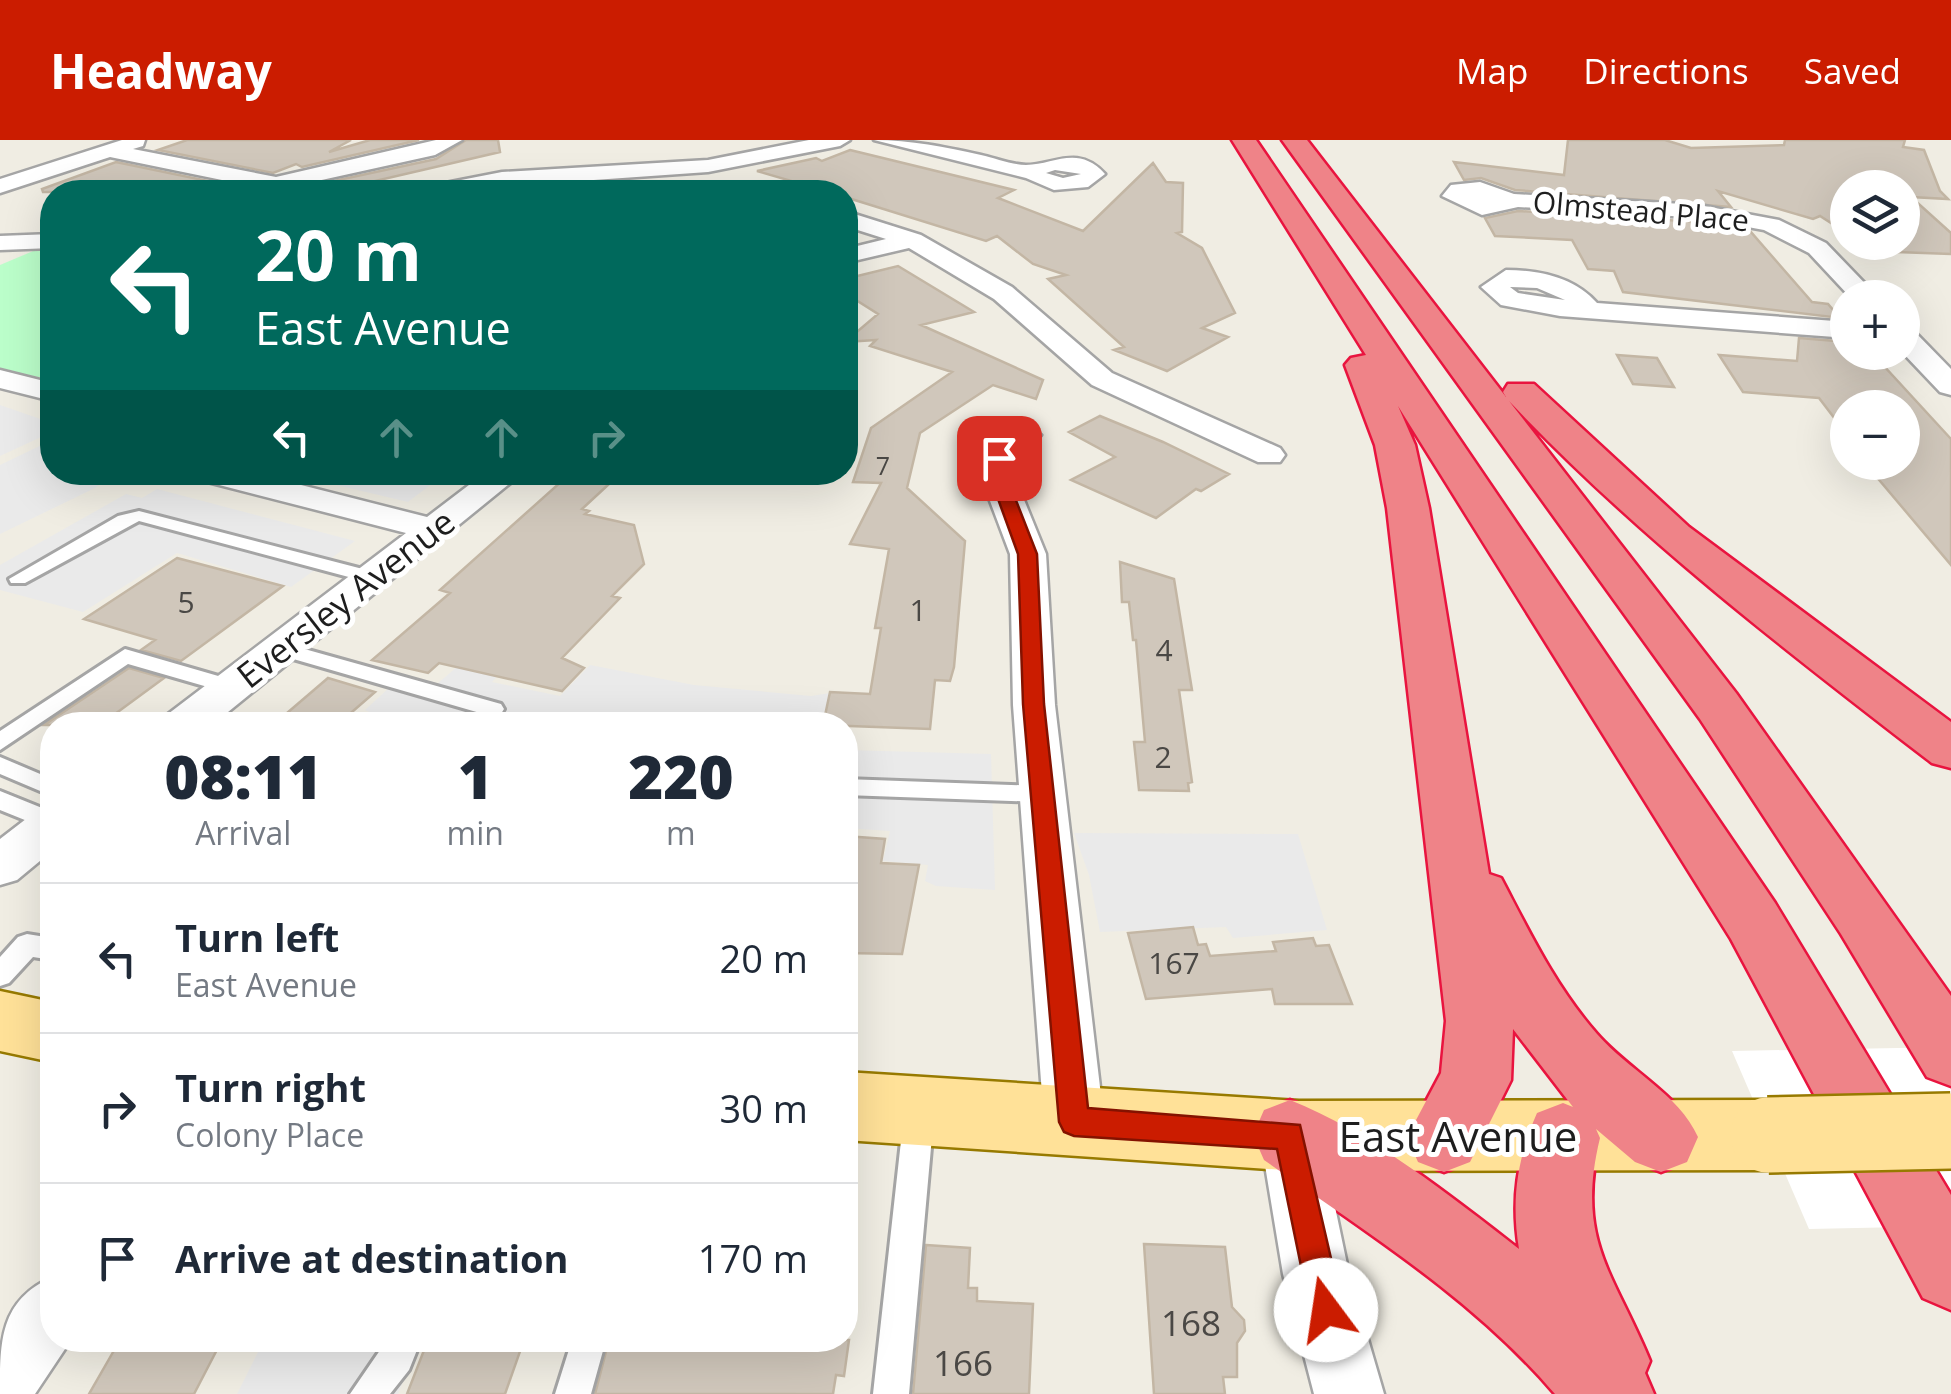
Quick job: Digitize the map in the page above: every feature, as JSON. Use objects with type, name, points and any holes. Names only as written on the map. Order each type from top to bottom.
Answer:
[{"type":"highway","points":[[1244,140],[1337,240],[1718,706],[1863,916],[1951,1055]]},
{"type":"highway","points":[[1294,140],[1337,240],[1395,446],[1447,787],[1480,1021],[1480,1054],[1476,1080],[1444,1137]]},
{"type":"highway","points":[[1337,240],[1422,285],[1581,455],[1629,500],[1951,749]]},
{"type":"highway","points":[[1337,240],[1752,922],[1951,1270]]},
{"type":"highway","points":[[1447,787],[1466,860],[1518,980],[1570,1058],[1626,1113],[1661,1137]]},
{"type":"highway","points":[[1290,1135],[1484,1268],[1527,1304],[1610,1394]]},
{"type":"highway","points":[[1562,1138],[1552,1184],[1558,1256],[1574,1300],[1629,1394]]},
{"type":"main road","points":[[0,1021],[40,1029]]},
{"type":"main road","name":"East Avenue","points":[[858,1107],[1290,1135],[1562,1138],[1951,1131]]},
{"type":"street","points":[[0,186],[140,140]]},
{"type":"street","points":[[290,180],[428,151],[452,140]]},
{"type":"street","points":[[502,178],[677,168],[840,140]]},
{"type":"street","points":[[884,140],[1033,173]]},
{"type":"street","points":[[616,148],[709,180]]},
{"type":"street","points":[[492,180],[587,149]]},
{"type":"street","points":[[109,150],[261,180]]},
{"type":"street","name":"Olmstead Place","points":[[1510,200],[1719,215],[1770,225],[1816,248],[1848,280]]},
{"type":"street","points":[[858,222],[913,240],[1002,294],[1102,379],[1269,455]]},
{"type":"street","points":[[858,253],[913,240]]},
{"type":"street","points":[[0,243],[40,242]]},
{"type":"street","points":[[1587,307],[1830,328]]},
{"type":"street","points":[[1920,353],[1951,386]]},
{"type":"street","points":[[0,380],[40,389]]},
{"type":"street","points":[[1025,435],[999,458],[1001,485],[1028,554],[1042,794],[1074,1122]]},
{"type":"street","points":[[259,485],[435,530]]},
{"type":"street","name":"Eversley Avenue","points":[[208,712],[232,687],[492,485]]},
{"type":"street","points":[[0,866],[40,834]]},
{"type":"street","points":[[1290,1135],[1316,1274],[1350,1394]]},
{"type":"street","points":[[0,1385],[40,1327]]},
{"type":"lane","points":[[18,580],[124,520],[139,516],[375,578]]},
{"type":"lane","points":[[283,648],[493,709],[491,712]]},
{"type":"lane","points":[[44,712],[125,656],[232,687]]},
{"type":"lane","points":[[0,742],[40,714]]},
{"type":"lane","points":[[0,765],[40,783]]},
{"type":"lane","points":[[858,787],[1042,794]]},
{"type":"lane","points":[[0,800],[40,818]]},
{"type":"lane","points":[[0,975],[28,945],[40,947]]},
{"type":"lane","points":[[891,1394],[919,1111]]},
{"type":"lane","points":[[368,1394],[399,1352]]},
{"type":"lane","points":[[573,1394],[585,1352]]},
{"type":"green space","points":[[38,249],[40,377],[0,369],[0,265]]},
{"type":"shaded area","points":[[0,405],[40,419],[40,438],[0,456]]},
{"type":"shaded area","points":[[40,446],[40,485],[99,485],[0,534],[0,465]]},
{"type":"shaded area","points":[[336,485],[430,485],[408,502]]},
{"type":"shaded area","points":[[157,489],[355,541],[291,587],[177,553],[83,612],[0,590],[0,565],[126,494],[142,498]]},
{"type":"shaded area","points":[[492,637],[526,645],[492,682],[560,696],[590,665],[694,685],[811,696],[830,693],[826,712],[365,710],[403,675],[437,684]]},
{"type":"shaded area","points":[[858,750],[991,754],[995,890],[936,886],[925,881],[928,865],[883,861],[890,831],[858,829]]},
{"type":"shaded area","points":[[1074,833],[1298,834],[1327,930],[1233,938],[1226,927],[1100,932],[1089,875]]},
{"type":"shaded area","points":[[258,1352],[415,1352],[398,1394],[237,1394]]},
{"type":"pier","points":[[1951,1047],[1951,1226],[1809,1229],[1732,1051]]},
{"type":"building","points":[[187,140],[351,140],[329,152],[370,140],[419,140],[302,167],[296,164],[273,173],[158,150]]},
{"type":"building","points":[[466,140],[498,140],[500,152],[380,180],[338,180],[436,159]]},
{"type":"building","points":[[1568,140],[1665,140],[1691,148],[1784,145],[1785,140],[1905,140],[1903,147],[1924,150],[1940,191],[1948,199],[1920,197],[1920,170],[1830,170],[1830,222],[1820,216],[1813,219],[1718,191],[1731,207],[1515,190],[1481,178],[1464,180],[1454,162],[1564,175]]},
{"type":"building","points":[[850,150],[1014,190],[998,198],[1083,231],[1153,163],[1166,182],[1183,183],[1182,232],[1177,233],[1202,248],[1235,313],[1202,328],[1228,337],[1167,371],[1114,350],[1124,347],[1048,279],[1066,275],[1033,264],[997,236],[986,241],[858,201],[858,180],[788,180],[757,171],[816,158],[822,161]]},
{"type":"building","points":[[116,162],[203,180],[67,180]]},
{"type":"building","points":[[1920,205],[1951,233],[1951,254],[1920,253]]},
{"type":"building","points":[[1518,211],[1699,222],[1750,231],[1812,302],[1828,304],[1830,317],[1623,292],[1614,271],[1588,269],[1572,240],[1495,236],[1485,218]]},
{"type":"building","points":[[898,266],[974,312],[921,325],[1043,380],[1036,399],[993,385],[920,433],[907,488],[965,541],[954,667],[950,681],[935,680],[930,729],[858,726],[858,712],[826,712],[830,692],[870,694],[881,628],[875,628],[889,549],[850,544],[881,483],[858,482],[858,467],[871,428],[952,372],[870,346],[876,340],[858,341],[858,331],[878,314],[858,301],[858,276]]},
{"type":"building","points":[[1799,338],[1830,341],[1830,370],[1888,370],[1906,390],[1830,390],[1830,412],[1819,398],[1743,392],[1719,355],[1797,361]]},
{"type":"building","points":[[1617,355],[1657,358],[1674,387],[1633,384]]},
{"type":"building","points":[[1920,405],[1951,439],[1951,565],[1879,480],[1920,480]]},
{"type":"building","points":[[1100,416],[1229,474],[1201,491],[1196,489],[1156,518],[1071,480],[1115,457],[1069,432]]},
{"type":"building","points":[[557,485],[608,485],[582,509],[589,511],[585,514],[634,525],[644,564],[612,596],[620,598],[562,658],[584,668],[562,691],[439,663],[428,673],[372,660],[450,593],[440,590]]},
{"type":"building","points":[[177,558],[283,586],[181,661],[141,650],[155,640],[84,619]]},
{"type":"building","points":[[1120,562],[1174,579],[1192,690],[1179,690],[1192,782],[1188,783],[1189,791],[1139,790],[1134,742],[1145,742],[1136,640],[1129,602],[1122,602]]},
{"type":"building","points":[[129,668],[164,678],[118,712],[63,712]]},
{"type":"building","points":[[328,678],[375,692],[352,712],[288,712]]},
{"type":"building","points":[[858,837],[885,839],[881,863],[919,865],[902,954],[858,953]]},
{"type":"building","points":[[1193,927],[1198,945],[1206,944],[1210,956],[1276,951],[1273,942],[1313,938],[1316,946],[1329,945],[1352,1004],[1275,1004],[1272,989],[1146,999],[1128,933]]},
{"type":"building","points":[[1144,1244],[1225,1247],[1232,1307],[1244,1320],[1245,1331],[1237,1343],[1237,1377],[1223,1377],[1225,1394],[1154,1394]]},
{"type":"building","points":[[926,1245],[970,1248],[968,1288],[977,1288],[977,1301],[1033,1304],[1029,1394],[913,1394]]},
{"type":"building","points":[[113,1352],[216,1352],[194,1394],[89,1394]]},
{"type":"building","points":[[423,1352],[520,1352],[505,1394],[407,1394]]},
{"type":"building","points":[[606,1352],[847,1352],[844,1376],[836,1375],[833,1394],[595,1394]]},
{"type":"route","points":[[999,458],[1001,485],[1028,554],[1034,704],[1074,1122],[1290,1135],[1326,1310]]}]
